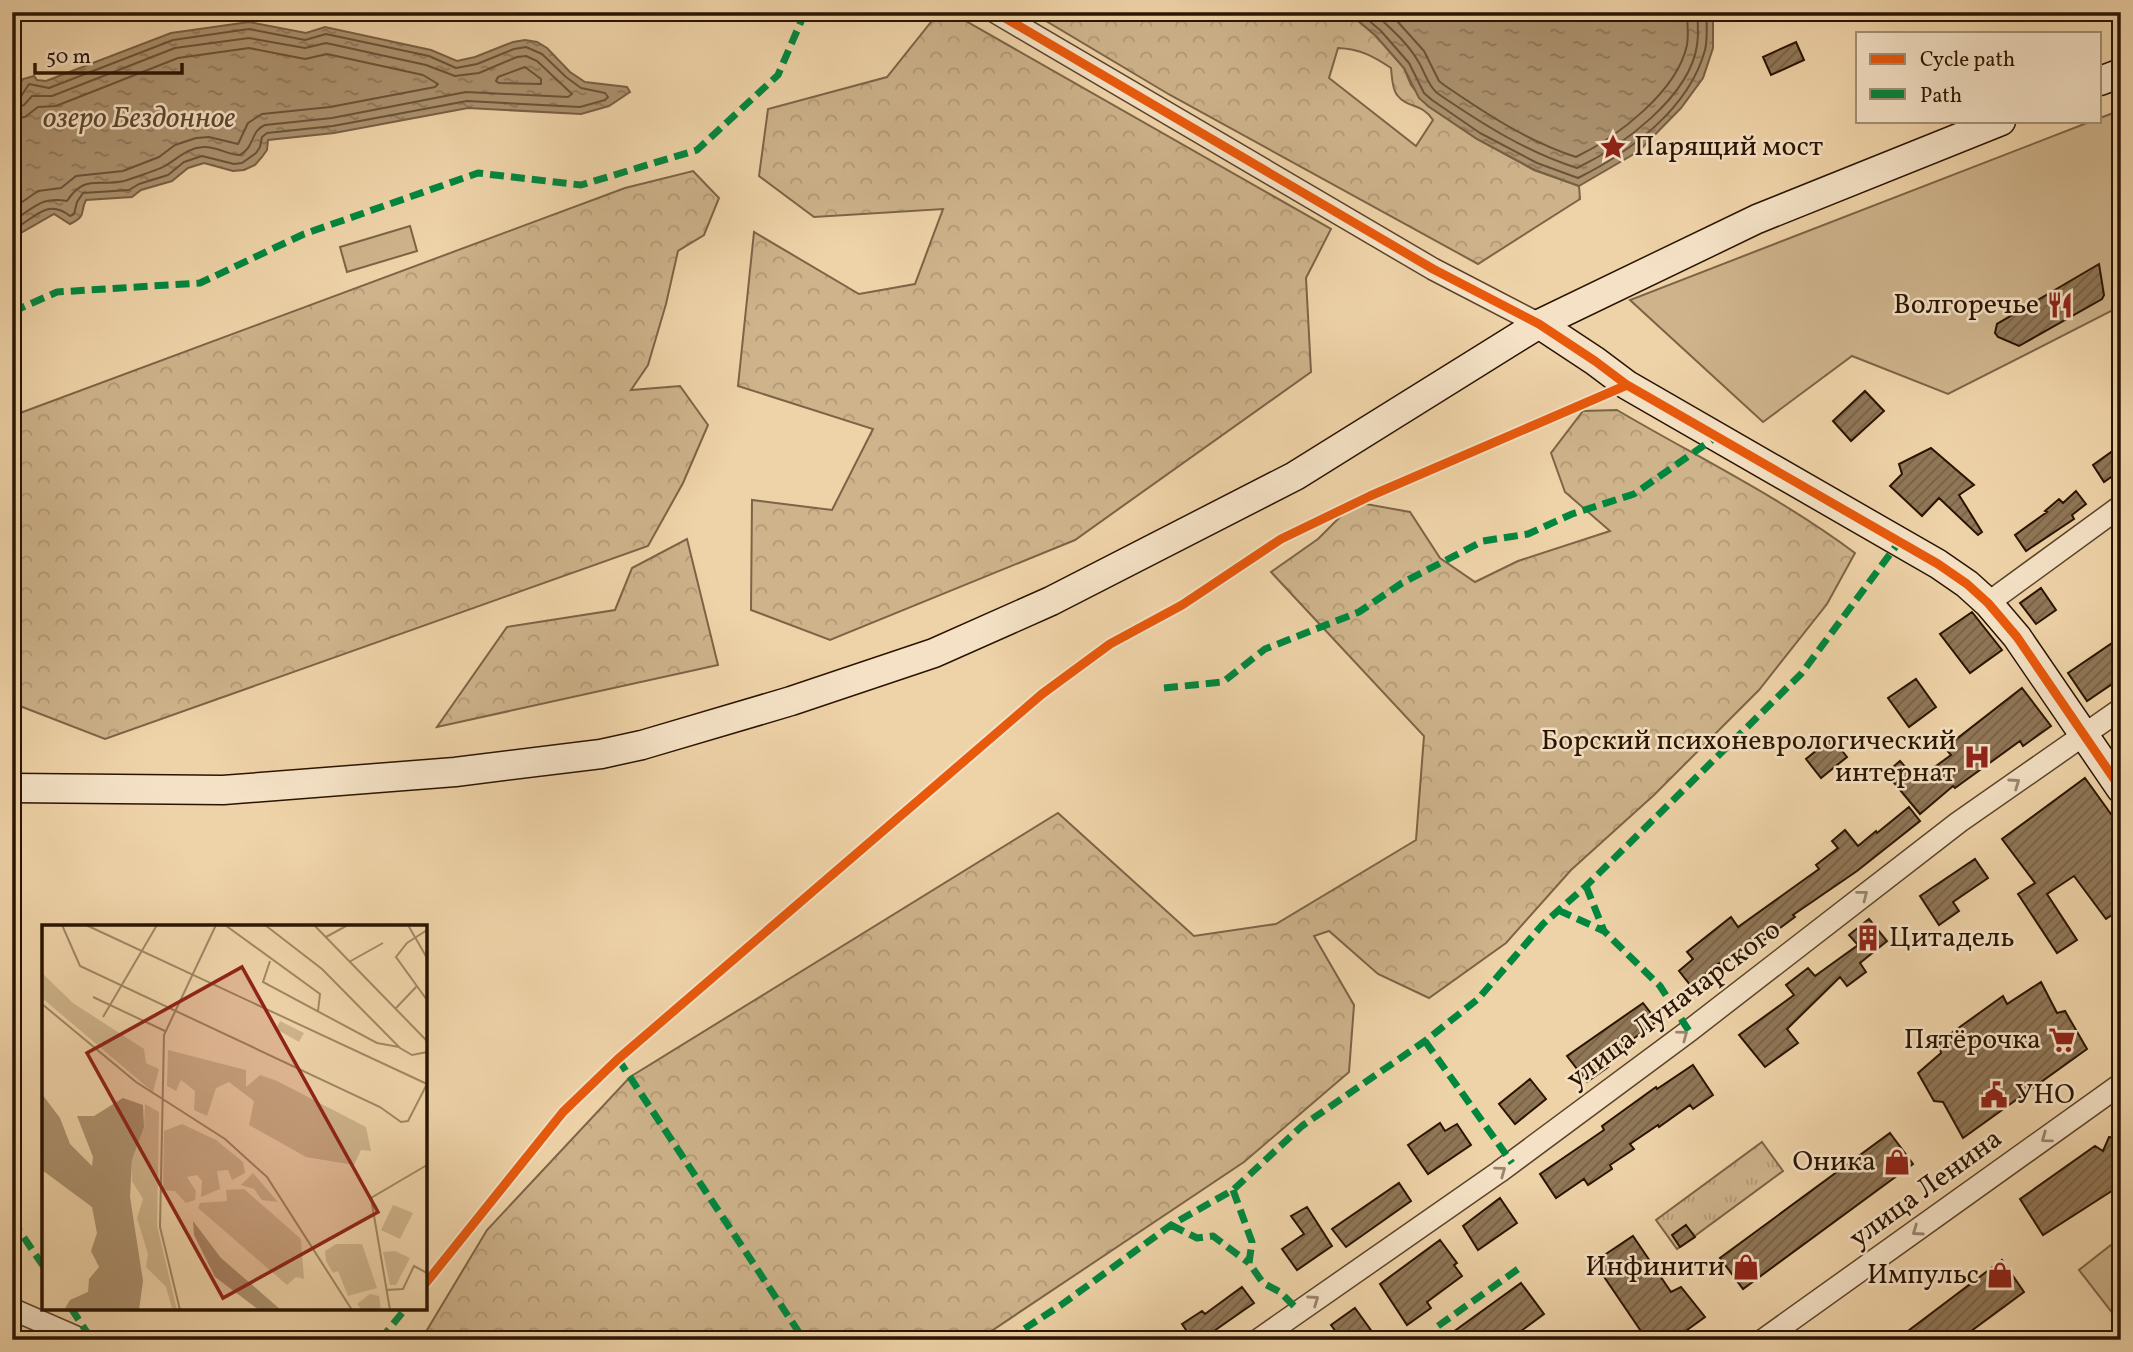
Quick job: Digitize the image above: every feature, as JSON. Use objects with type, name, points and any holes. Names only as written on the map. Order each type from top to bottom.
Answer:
[{"type":"main road","points":[[2102,80],[2121,73]]},
{"type":"main road","points":[[12,788],[223,790],[455,772],[601,754],[642,745],[791,701],[934,653],[1051,601],[1295,476],[1539,324],[1757,219],[1999,122]]},
{"type":"main road","points":[[1539,324],[1627,385],[1938,564],[1967,584],[1988,603],[2017,637],[2121,789]]},
{"type":"street","points":[[995,12],[1433,269],[1539,324]]},
{"type":"street","points":[[1988,603],[2121,506]]},
{"type":"street","name":"улица Луначарского","points":[[1258,1340],[1506,1168],[1959,822],[2121,709]]},
{"type":"street","name":"улица Ленина","points":[[1763,1340],[2121,1084]]},
{"type":"street","points":[[12,1309],[83,1340]]},
{"type":"green space","points":[[939,12],[950,12],[1331,229],[1306,278],[1311,372],[1075,540],[830,640],[751,610],[752,500],[832,510],[873,429],[738,386],[754,232],[859,294],[915,284],[943,209],[814,217],[759,176],[768,109],[887,77]]},
{"type":"green space","points":[[1031,12],[1348,12],[1376,36],[1404,68],[1411,85],[1428,106],[1477,139],[1534,170],[1579,186],[1580,199],[1478,264],[1170,95]],"holes":[[[1338,48],[1366,54],[1391,68],[1397,95],[1424,110],[1433,120],[1416,146],[1329,78]]]},
{"type":"green space","points":[[2121,110],[2121,306],[1948,394],[1852,356],[1763,422],[1630,300],[2089,122],[2102,122],[2102,117]]},
{"type":"green space","points":[[693,171],[719,198],[704,235],[678,251],[648,365],[631,390],[680,386],[708,425],[683,483],[648,546],[105,739],[12,703],[12,416],[625,188]]},
{"type":"green space","points":[[410,226],[417,251],[347,272],[340,247]]},
{"type":"green space","points":[[1617,410],[1768,496],[1855,553],[1827,604],[1759,690],[1654,795],[1571,870],[1506,943],[1429,998],[1378,974],[1329,931],[1314,936],[1354,1005],[1349,1072],[1244,1162],[978,1340],[421,1340],[487,1230],[630,1077],[1058,813],[1194,936],[1276,924],[1416,840],[1424,736],[1271,572],[1318,539],[1355,502],[1410,512],[1440,558],[1475,582],[1518,561],[1610,531],[1565,492],[1551,453],[1583,411]]},
{"type":"green space","points":[[687,539],[718,665],[437,727],[507,627],[615,610],[632,568]]},
{"type":"green space","points":[[1762,1142],[1783,1171],[1677,1249],[1656,1220]]},
{"type":"green space","points":[[2116,1241],[2121,1241],[2121,1324],[2079,1270]]},
{"type":"water","points":[[1348,12],[1713,12],[1713,48],[1703,78],[1681,108],[1639,151],[1579,186],[1535,170],[1477,139],[1428,106],[1419,98],[1404,68],[1376,36]]},
{"type":"water","name":"озеро Бездонное","points":[[249,22],[306,33],[325,27],[431,50],[457,61],[513,42],[537,42],[585,82],[627,87],[630,92],[609,106],[581,114],[468,108],[334,133],[268,140],[267,150],[262,157],[255,165],[244,170],[233,171],[204,163],[188,168],[172,181],[141,190],[132,197],[86,200],[81,216],[76,221],[70,224],[54,214],[12,238],[12,97],[23,79],[34,76],[37,80],[46,81],[171,33]]},
{"type":"building","points":[[1796,42],[1804,60],[1771,75],[1763,57]]},
{"type":"building","points":[[2099,264],[2104,295],[2102,299],[2019,346],[1995,333],[1997,324]]},
{"type":"building","points":[[1865,391],[1884,411],[1851,441],[1833,421]]},
{"type":"building","points":[[2121,445],[2121,470],[2104,482],[2093,465]]},
{"type":"building","points":[[1931,448],[1974,485],[1959,495],[1982,532],[1978,535],[1939,498],[1922,516],[1890,486],[1902,474],[1899,464]]},
{"type":"building","points":[[2076,491],[2086,504],[2072,515],[2074,519],[2026,551],[2015,535],[2047,512],[2045,511],[2059,499],[2063,503]]},
{"type":"building","points":[[2041,588],[2056,610],[2036,624],[2020,603]]},
{"type":"building","points":[[1972,612],[2002,650],[1970,673],[1940,634]]},
{"type":"building","points":[[2121,637],[2121,678],[2087,701],[2068,673]]},
{"type":"building","points":[[1916,679],[1936,707],[1909,727],[1888,698]]},
{"type":"building","points":[[2022,688],[2051,726],[2023,746],[2020,741],[1955,788],[1953,786],[1920,814],[1886,773],[1900,761],[1917,780],[1951,755],[1945,748]]},
{"type":"building","points":[[1832,738],[1847,757],[1821,778],[1806,759]]},
{"type":"building","points":[[2085,778],[2121,828],[2121,909],[2106,919],[2074,876],[2047,894],[2077,940],[2057,953],[2018,894],[2035,883],[2002,839]]},
{"type":"building","points":[[1909,807],[1920,821],[1758,944],[1754,938],[1691,986],[1679,971],[1693,959],[1687,952],[1731,917],[1738,927],[1819,869],[1816,865],[1838,848],[1832,841],[1845,830],[1858,846]]},
{"type":"building","points":[[1975,859],[1988,878],[1953,902],[1959,911],[1939,925],[1920,896]]},
{"type":"building","points":[[1869,919],[1887,941],[1860,963],[1866,972],[1847,986],[1840,977],[1787,1029],[1798,1043],[1765,1067],[1739,1035],[1794,995],[1786,985],[1808,968],[1815,976],[1858,945],[1849,935]]},
{"type":"building","points":[[2041,982],[2057,1013],[2065,1011],[2087,1049],[1963,1138],[1943,1102],[1934,1101],[1918,1073],[1941,1053],[1939,1042],[2003,996],[2007,1004]]},
{"type":"building","points":[[1643,1003],[1657,1021],[1617,1051],[1618,1053],[1605,1063],[1608,1067],[1587,1082],[1567,1056]]},
{"type":"building","points":[[1693,1065],[1713,1095],[1693,1109],[1690,1105],[1630,1144],[1634,1149],[1610,1165],[1612,1169],[1588,1185],[1584,1179],[1556,1198],[1540,1174],[1604,1130],[1602,1126],[1656,1087],[1657,1089]]},
{"type":"building","points":[[1530,1079],[1546,1099],[1515,1124],[1499,1104]]},
{"type":"building","points":[[1440,1123],[1445,1131],[1457,1124],[1471,1145],[1428,1174],[1408,1145]]},
{"type":"building","points":[[1890,1133],[1913,1164],[1743,1289],[1720,1258]]},
{"type":"building","points":[[2109,1137],[2121,1139],[2121,1185],[2043,1235],[2020,1199],[2095,1146],[2103,1151]]},
{"type":"building","points":[[1399,1183],[1411,1201],[1346,1247],[1332,1229]]},
{"type":"building","points":[[1500,1198],[1517,1223],[1478,1250],[1463,1226]]},
{"type":"building","points":[[1307,1207],[1332,1246],[1297,1270],[1282,1249],[1304,1234],[1291,1216]]},
{"type":"building","points":[[1686,1225],[1695,1237],[1680,1247],[1672,1235]]},
{"type":"building","points":[[1633,1236],[1671,1292],[1681,1287],[1705,1317],[1673,1340],[1647,1340],[1594,1262]]},
{"type":"building","points":[[1440,1240],[1457,1263],[1454,1265],[1462,1276],[1427,1302],[1431,1308],[1407,1325],[1380,1284]]},
{"type":"building","points":[[2002,1260],[2024,1292],[1959,1340],[1896,1340]]},
{"type":"building","points":[[1521,1283],[1544,1314],[1509,1340],[1442,1340]]},
{"type":"building","points":[[1242,1287],[1254,1303],[1201,1340],[1171,1340],[1186,1330],[1182,1324],[1202,1311],[1205,1314]]},
{"type":"building","points":[[1355,1308],[1378,1340],[1342,1340],[1331,1325]]},
{"type":"marked path","points":[[12,312],[57,292],[200,283],[304,234],[478,173],[581,185],[697,150],[778,75],[805,12]]},
{"type":"marked path","points":[[1164,688],[1223,682],[1265,649],[1359,612],[1402,583],[1483,541],[1528,534],[1572,514],[1634,494],[1716,437]]},
{"type":"marked path","points":[[1007,1340],[1061,1305],[1171,1225],[1233,1190],[1302,1126],[1425,1041],[1478,999],[1543,924],[1586,886],[1801,674],[1899,542]]},
{"type":"marked path","points":[[1586,886],[1604,931]]},
{"type":"marked path","points":[[1558,910],[1604,931],[1660,986],[1689,1031]]},
{"type":"marked path","points":[[1425,1041],[1512,1163]]},
{"type":"marked path","points":[[618,1059],[804,1340]]},
{"type":"marked path","points":[[1233,1190],[1252,1242],[1249,1263],[1263,1283],[1280,1292],[1299,1311]]},
{"type":"marked path","points":[[12,1220],[42,1264]]},
{"type":"marked path","points":[[1171,1225],[1197,1238],[1213,1236],[1249,1263]]},
{"type":"marked path","points":[[1438,1326],[1521,1267]]},
{"type":"marked path","points":[[72,1310],[92,1340]]},
{"type":"marked path","points":[[380,1340],[404,1310]]},
{"type":"cycle path","points":[[995,12],[1433,269],[1539,324],[1627,385],[1938,564],[1967,584],[1988,603],[2017,637],[2121,789]]},
{"type":"cycle path","points":[[427,1282],[563,1112],[618,1059],[1042,694],[1110,644],[1182,605],[1281,539],[1370,496],[1627,385]]},
{"type":"place","name":"Парящий мост","points":[[1613,147]]},
{"type":"place","name":"Волгоречье","points":[[2060,305]]},
{"type":"place","name":"Борский психоневрологический интернат","points":[[1977,757]]},
{"type":"place","name":"Цитадель","points":[[1868,938]]},
{"type":"place","name":"Пятёрочка","points":[[2062,1040]]},
{"type":"place","name":"УНО","points":[[1994,1095]]},
{"type":"place","name":"Оника","points":[[1897,1162]]},
{"type":"place","name":"Инфинити","points":[[1746,1267]]},
{"type":"place","name":"Импульс","points":[[2000,1275]]}]
